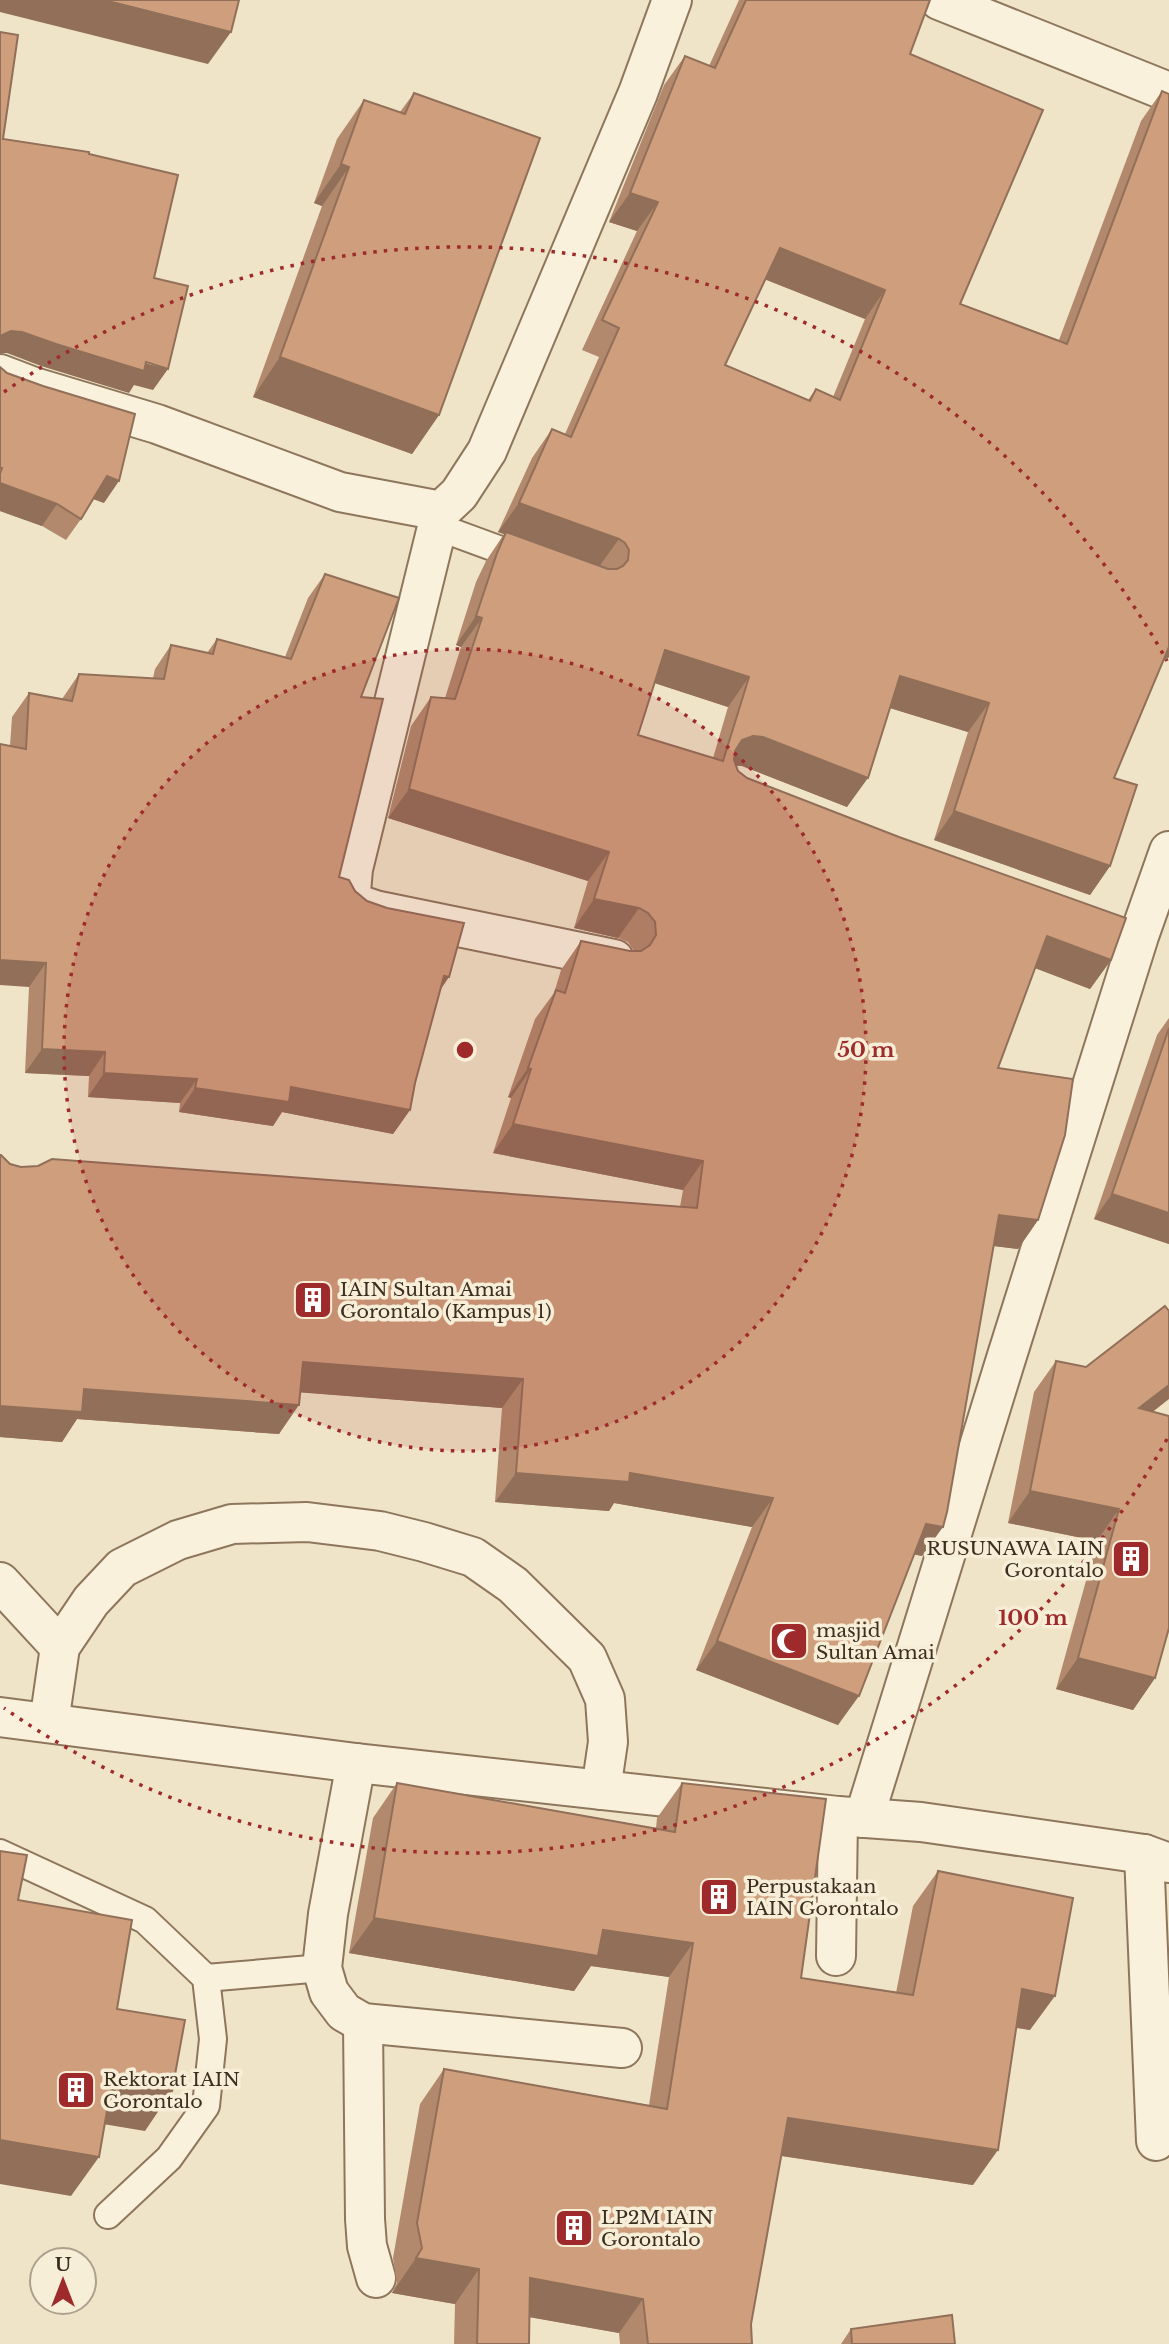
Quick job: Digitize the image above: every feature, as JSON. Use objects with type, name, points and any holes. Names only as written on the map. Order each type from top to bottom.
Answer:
[{"type":"street","points":[[614,959],[375,910],[358,904],[351,892],[353,869],[439,519],[487,451],[638,93],[672,0]]},
{"type":"street","points":[[939,0],[1169,92]]},
{"type":"street","points":[[0,374],[157,424],[341,492],[439,519]]},
{"type":"street","points":[[836,1956],[851,1817],[1004,1362],[1139,936],[1169,851]]},
{"type":"street","points":[[1101,922],[1139,936]]},
{"type":"street","points":[[49,1723],[60,1647],[91,1601],[121,1568],[178,1540],[232,1524],[306,1522],[380,1531],[424,1542],[473,1557],[513,1584],[587,1658],[605,1699],[608,1742],[601,1790]]},
{"type":"street","points":[[0,1582],[60,1647]]},
{"type":"street","points":[[0,1717],[356,1763],[851,1817],[920,1822],[1156,1859],[1163,2152]]},
{"type":"street","points":[[356,1763],[328,1914],[322,1968],[329,1992],[344,2012],[363,2023],[622,2048]]},
{"type":"street","points":[[363,2023],[365,2219],[367,2246],[376,2278]]},
{"type":"lane","points":[[439,519],[555,569]]},
{"type":"lane","points":[[0,1853],[145,1920],[205,1978],[213,2039],[205,2106],[169,2158],[108,2215]]},
{"type":"lane","points":[[205,1978],[322,1968]]},
{"type":"building","points":[[104,0],[239,0],[231,32]]},
{"type":"building","points":[[746,0],[930,0],[910,54],[1043,110],[960,304],[1067,344],[1162,91],[1169,94],[1169,647],[1114,778],[1137,785],[1110,866],[954,811],[989,703],[900,676],[868,778],[763,737],[753,736],[742,740],[735,751],[734,760],[738,771],[747,778],[899,837],[1126,918],[1111,960],[1047,936],[998,1068],[1073,1079],[1065,1135],[1038,1220],[999,1215],[943,1527],[926,1524],[859,1696],[717,1641],[773,1498],[630,1473],[629,1482],[516,1473],[523,1379],[303,1362],[299,1405],[84,1389],[82,1412],[0,1406],[0,1155],[10,1164],[21,1167],[38,1166],[52,1159],[697,1208],[703,1161],[513,1124],[531,1069],[528,1068],[556,990],[565,993],[581,941],[641,951],[650,945],[656,935],[655,922],[648,913],[639,908],[594,899],[609,852],[409,789],[431,697],[455,699],[482,618],[476,616],[506,532],[608,569],[617,569],[628,560],[629,550],[619,539],[519,503],[552,429],[571,437],[619,328],[602,320],[658,202],[630,193],[685,56],[715,68]],"holes":[[[780,248],[885,290],[840,400],[816,389],[810,401],[725,365]],[[665,650],[749,677],[723,761],[638,735]]]},
{"type":"building","points":[[0,32],[18,35],[3,139],[89,152],[178,175],[154,278],[188,286],[168,369],[146,362],[144,371],[22,332],[11,331],[0,338]]},
{"type":"building","points":[[414,93],[540,138],[439,415],[280,357],[349,167],[341,164],[364,100],[405,114]]},
{"type":"building","points":[[0,367],[7,373],[43,386],[135,414],[119,481],[107,476],[81,519],[57,504],[0,483]]},
{"type":"building","points":[[325,574],[399,598],[361,697],[383,699],[339,877],[349,880],[355,891],[367,901],[387,908],[464,923],[449,977],[444,976],[410,1110],[291,1087],[289,1102],[195,1088],[197,1079],[104,1073],[105,1052],[42,1049],[46,963],[0,960],[0,744],[26,749],[29,693],[72,701],[79,674],[164,679],[171,645],[213,654],[217,639],[291,659]]},
{"type":"building","points":[[1169,1028],[1169,1213],[1112,1194]]},
{"type":"building","name":"RUSUNAWA IAIN Gorontalo","points":[[1165,1306],[1169,1311],[1169,1385],[1139,1408],[1169,1416],[1169,1628],[1155,1678],[1078,1658],[1119,1509],[1030,1491],[1056,1361],[1086,1367]]},
{"type":"building","points":[[397,1783],[675,1832],[682,1783],[826,1799],[801,1978],[913,1995],[938,1871],[1073,1898],[1055,1996],[1022,1989],[998,2150],[788,2118],[751,2324],[752,2344],[648,2344],[643,2299],[530,2278],[529,2344],[477,2344],[479,2269],[416,2258],[422,2248],[417,2223],[444,2069],[667,2109],[693,1943],[603,1930],[598,1956],[374,1918]]},
{"type":"building","name":"Rektorat IAIN Gorontalo","points":[[0,1851],[27,1855],[18,1900],[132,1920],[117,2009],[185,2020],[172,2091],[112,2082],[99,2157],[0,2140]]},
{"type":"building","points":[[952,2315],[955,2344],[852,2344],[851,2329]]},
{"type":"place","name":"IAIN Sultan Amai Gorontalo (Kampus 1)","points":[[313,1300]]},
{"type":"place","name":"RUSUNAWA IAIN Gorontalo","points":[[1131,1559]]},
{"type":"place","name":"masjid Sultan Amai","points":[[789,1641]]},
{"type":"place","name":"Perpustakaan IAIN Gorontalo","points":[[719,1897]]},
{"type":"place","name":"Rektorat IAIN Gorontalo","points":[[76,2090]]},
{"type":"place","name":"LP2M IAIN Gorontalo","points":[[574,2228]]}]
